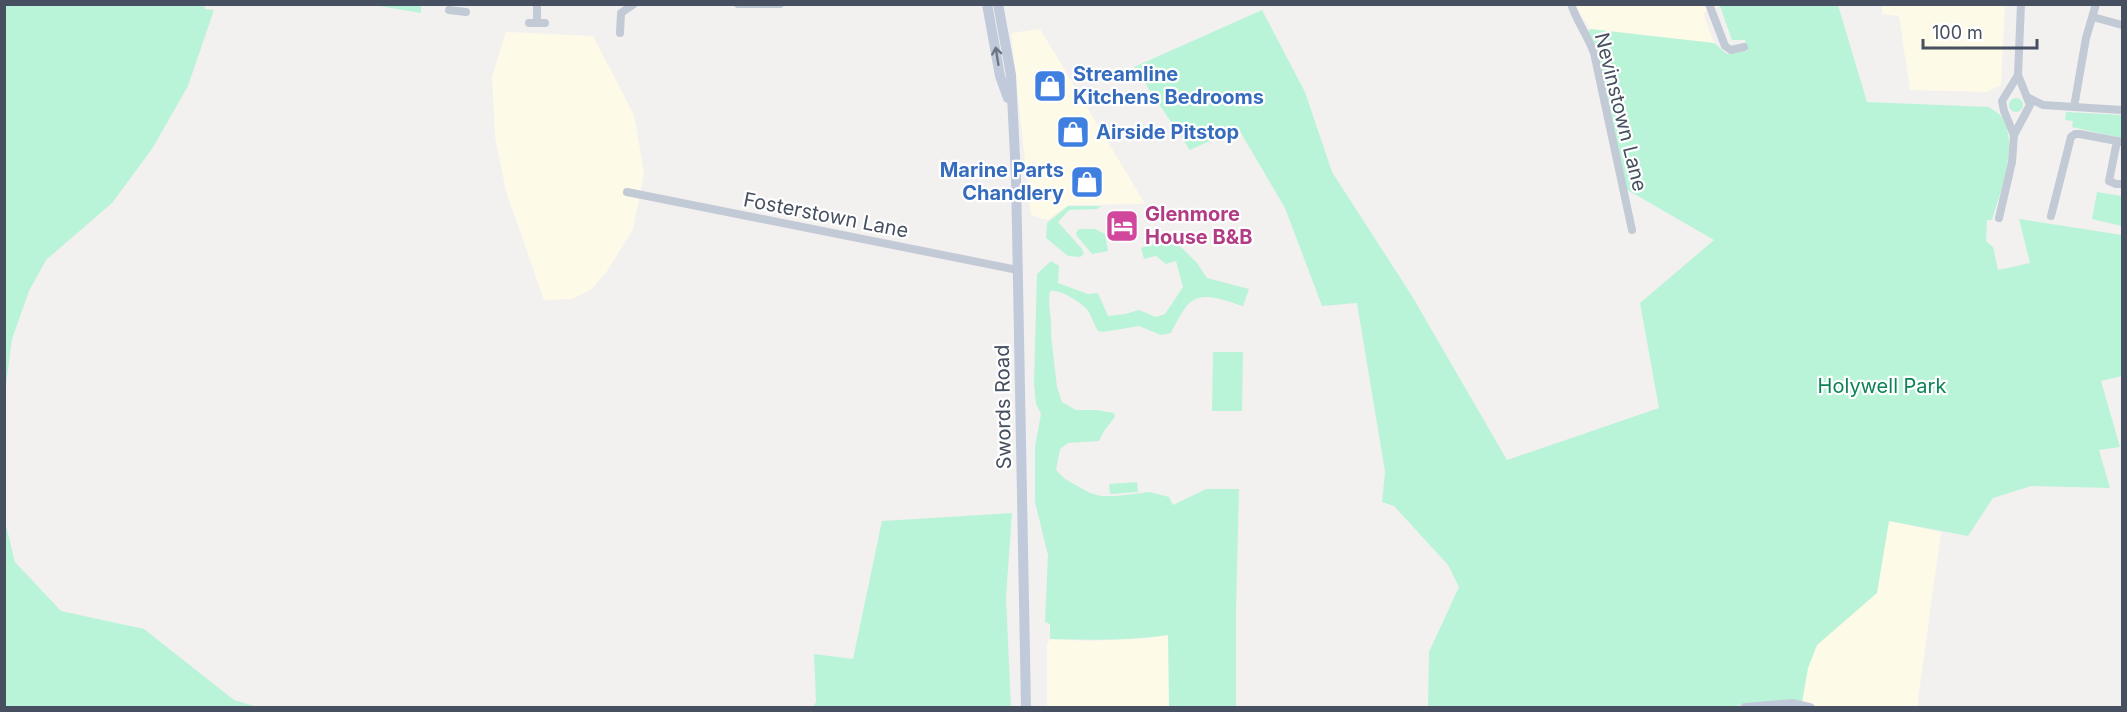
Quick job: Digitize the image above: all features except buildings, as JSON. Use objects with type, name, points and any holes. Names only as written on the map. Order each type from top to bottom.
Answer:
[{"type":"main road","name":"Swords Road","points":[[987,4],[1000,76],[1011,106]]},
{"type":"main road","name":"Swords Road","points":[[998,4],[1011,75],[1018,270],[1026,708]]},
{"type":"main road","points":[[1745,708],[1793,704],[1810,708]]},
{"type":"street","points":[[537,4],[537,23]]},
{"type":"street","points":[[620,33],[621,13],[634,4]]},
{"type":"street","points":[[738,4],[780,4]]},
{"type":"street","name":"Nevinstown Lane","points":[[1571,4],[1594,53],[1632,230]]},
{"type":"street","points":[[1709,4],[1725,46],[1731,50],[1744,47]]},
{"type":"street","points":[[2014,135],[2030,105],[2018,75],[2021,4]]},
{"type":"street","points":[[2074,107],[2086,38],[2096,4]]},
{"type":"street","points":[[2093,17],[2122,25]]},
{"type":"street","points":[[1999,218],[2012,162],[2014,135],[2002,101],[2018,75]]},
{"type":"street","points":[[2007,93],[2016,90],[2043,105],[2122,110]]},
{"type":"street","points":[[2007,114],[2015,118],[2043,105]]},
{"type":"street","points":[[2051,216],[2071,137],[2075,134],[2120,141],[2109,181],[2122,184]]},
{"type":"street","name":"Fosterstown Lane","points":[[627,192],[1018,270]]},
{"type":"shaded area","points":[[1575,5],[1734,5],[1720,6],[1703,13],[1714,43],[1590,29]]},
{"type":"shaded area","points":[[1882,5],[2005,5],[2001,85],[1987,92],[1910,90],[1899,16],[1882,14]]},
{"type":"shaded area","points":[[1040,29],[1145,204],[1069,205],[1047,220],[1031,215],[1011,33]]},
{"type":"shaded area","points":[[506,32],[593,36],[634,115],[644,173],[633,229],[607,271],[592,289],[572,299],[544,300],[506,191],[495,136],[492,77]]},
{"type":"shaded area","points":[[1889,521],[1941,532],[1917,707],[1813,707],[1802,702],[1808,668],[1817,645],[1876,593]]},
{"type":"shaded area","points":[[1169,635],[1169,707],[1047,707],[1047,644],[1050,639],[1090,641]]},
{"type":"green space","points":[[5,4],[204,4],[205,9],[214,10],[188,86],[152,149],[112,203],[46,260],[29,291],[12,339],[5,392]]},
{"type":"green space","name":"Holywell Park","points":[[1734,4],[1838,5],[1867,102],[1989,107],[2000,115],[2009,138],[2009,152],[2004,182],[1992,220],[1987,220],[1986,241],[1993,247],[1998,270],[2030,263],[2019,219],[2122,235],[2122,376],[2101,381],[2120,447],[2099,450],[2110,488],[2031,486],[1993,498],[1968,536],[1889,521],[1877,593],[1817,645],[1808,668],[1802,702],[1748,703],[1728,708],[1428,707],[1429,652],[1459,587],[1448,565],[1394,506],[1382,502],[1385,472],[1357,303],[1322,306],[1285,208],[1238,128],[1190,150],[1134,67],[1262,10],[1305,92],[1332,172],[1412,296],[1507,460],[1659,408],[1640,303],[1714,240],[1624,188],[1586,34],[1590,29],[1714,43],[1727,54],[1747,51],[1745,40],[1732,40],[1720,6]]},
{"type":"green space","points":[[373,5],[421,5],[421,13]]},
{"type":"green space","points":[[2016,98],[2021,100],[2023,105],[2021,110],[2016,112],[2011,110],[2009,105],[2011,100]]},
{"type":"green space","points":[[2066,112],[2122,115],[2122,138],[2072,127],[2073,121],[2065,120]]},
{"type":"green space","points":[[2097,192],[2122,196],[2122,226],[2092,219]]},
{"type":"green space","points":[[1068,206],[1101,206],[1097,209],[1069,210],[1058,222],[1082,249],[1084,254],[1080,257],[1068,256],[1046,238],[1047,223]]},
{"type":"green space","points":[[1079,229],[1095,229],[1105,234],[1108,251],[1092,254],[1077,236]]},
{"type":"green space","points":[[1172,238],[1197,263],[1207,278],[1249,289],[1243,306],[1217,298],[1197,298],[1189,303],[1171,333],[1161,335],[1139,326],[1103,332],[1098,331],[1089,312],[1082,305],[1065,294],[1050,291],[1051,335],[1057,387],[1062,402],[1076,410],[1114,413],[1115,417],[1099,441],[1068,443],[1060,449],[1056,470],[1065,479],[1090,493],[1117,496],[1150,492],[1169,497],[1173,505],[1206,489],[1239,489],[1236,707],[1169,707],[1168,635],[1124,639],[1050,639],[1050,624],[1045,622],[1048,555],[1035,502],[1035,447],[1041,414],[1036,404],[1034,384],[1037,274],[1051,261],[1059,266],[1058,283],[1088,294],[1098,293],[1108,316],[1139,310],[1156,317],[1165,314],[1183,287],[1176,261],[1166,264],[1156,256],[1144,259],[1141,248]]},
{"type":"green space","points":[[1213,352],[1243,352],[1242,411],[1212,411]]},
{"type":"green space","points":[[1137,482],[1138,492],[1110,494],[1109,484]]},
{"type":"green space","points":[[1012,513],[1006,597],[1011,707],[813,707],[816,702],[814,654],[853,659],[882,521]]},
{"type":"green space","points":[[4,517],[15,562],[61,611],[144,629],[234,700],[258,707],[5,707]]},
{"type":"place","name":"Streamline Kitchens Bedrooms","points":[[1050,86]]},
{"type":"place","name":"Airside Pitstop","points":[[1073,132]]},
{"type":"place","name":"Marine Parts Chandlery","points":[[1087,182]]},
{"type":"place","name":"Glenmore House B&B","points":[[1122,226]]}]
